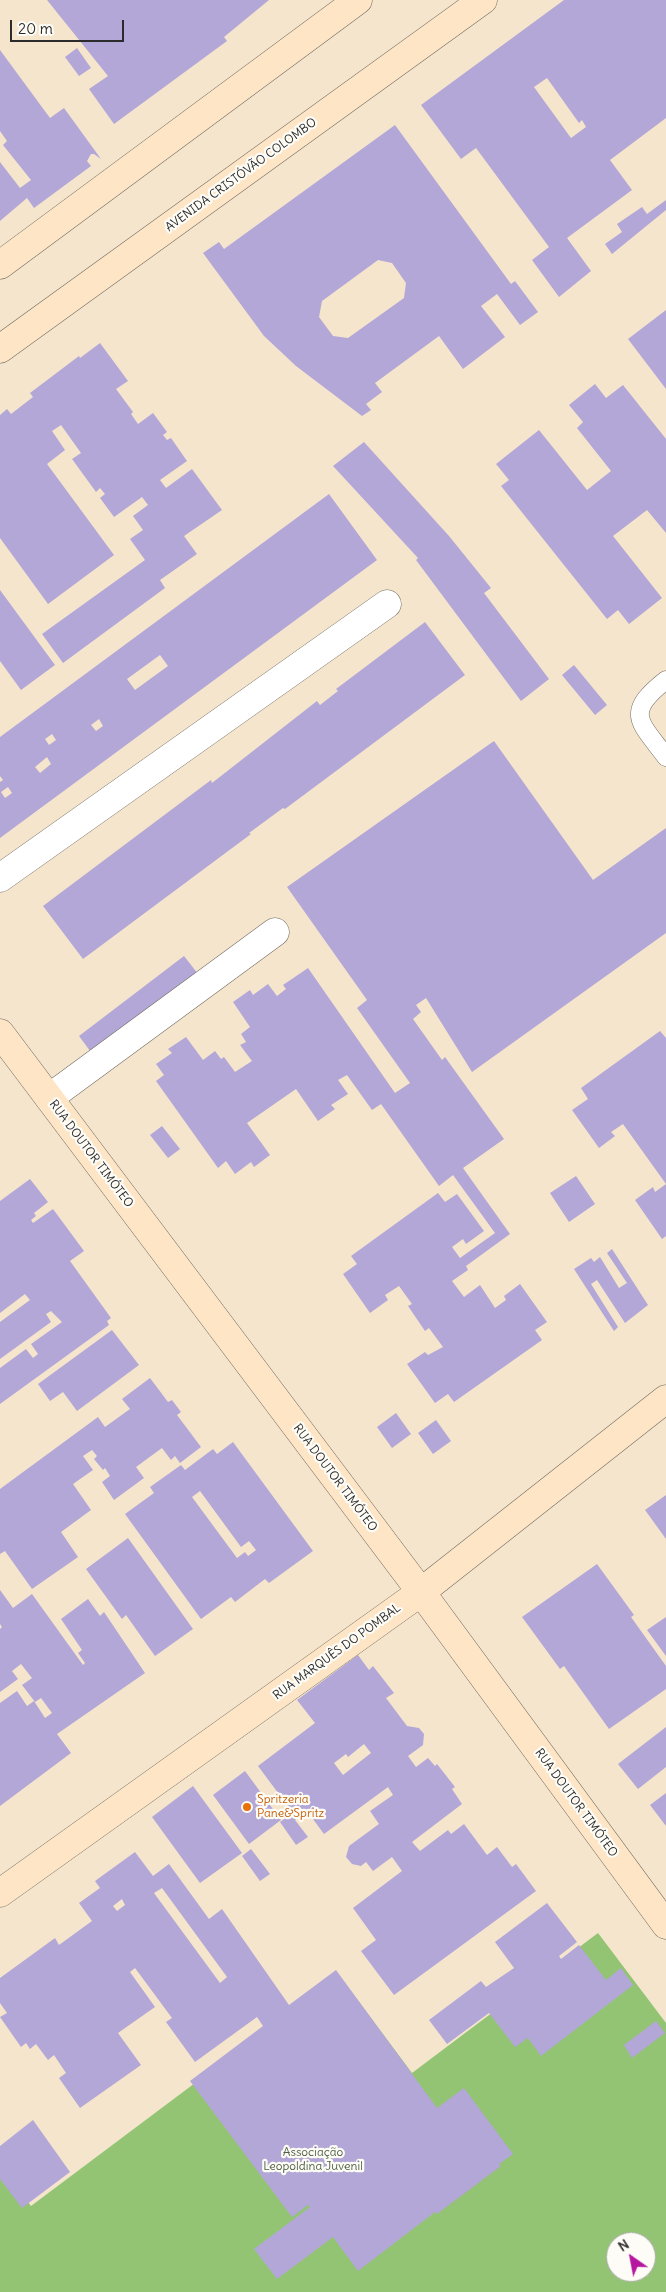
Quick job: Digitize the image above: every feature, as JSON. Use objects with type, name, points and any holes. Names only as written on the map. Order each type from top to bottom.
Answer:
[{"type":"main road","points":[[0,265],[358,0]]},
{"type":"main road","name":"AVENIDA CRISTÓVÃO COLOMBO","points":[[0,349],[483,0]]},
{"type":"main road","name":"RUA DOUTOR TIMÓTEO","points":[[0,1033],[421,1592],[666,1925]]},
{"type":"main road","name":"RUA MARQUÊS DO POMBAL","points":[[0,1893],[421,1592],[666,1400]]},
{"type":"street","points":[[0,878],[387,604]]},
{"type":"street","points":[[49,1098],[275,932]]},
{"type":"lane","points":[[666,680],[647,695],[639,709],[640,722],[666,758]]},
{"type":"green space","name":"Associação Leopoldina Juvenil","points":[[598,1933],[666,2023],[666,2292],[0,2292],[0,2165],[31,2206],[339,1975],[412,2073]]},
{"type":"building","points":[[47,0],[269,0],[224,37],[227,41],[114,124],[89,89],[108,76]]},
{"type":"building","points":[[564,0],[666,0],[666,118],[610,160],[632,190],[567,238],[591,271],[559,297],[532,260],[549,247],[476,148],[461,159],[421,105]],"holes":[[[547,78],[579,123],[582,120],[586,127],[571,138],[534,87]]]},
{"type":"building","points":[[77,48],[91,68],[79,76],[65,57]]},
{"type":"building","points":[[0,50],[50,118],[64,108],[101,159],[91,154],[87,161],[91,166],[34,208],[27,198],[0,221],[0,162],[20,188],[31,180],[3,145],[7,141],[0,131]]},
{"type":"building","points":[[395,125],[511,284],[515,281],[538,312],[520,325],[497,294],[481,306],[505,337],[463,369],[439,336],[375,383],[382,392],[366,404],[371,410],[362,416],[296,366],[264,336],[203,253],[219,242],[224,249]],"holes":[[[378,260],[392,263],[406,283],[404,298],[348,338],[333,336],[319,317],[322,301]]]},
{"type":"building","points":[[666,200],[666,210],[612,254],[605,244],[622,232],[617,224],[642,207],[647,214]]},
{"type":"building","points":[[666,310],[666,389],[628,339]]},
{"type":"building","points":[[100,343],[128,381],[116,389],[133,412],[131,414],[138,424],[153,413],[167,432],[163,435],[167,440],[171,438],[187,461],[160,480],[166,488],[192,469],[222,510],[184,536],[197,554],[160,580],[165,588],[63,663],[42,634],[145,560],[130,539],[143,530],[133,516],[148,505],[142,497],[114,517],[100,498],[105,494],[100,488],[96,492],[72,459],[81,453],[61,425],[52,431],[65,450],[47,464],[114,555],[48,604],[0,538],[0,415],[7,409],[11,414],[33,397],[30,393],[79,356],[80,358]]},
{"type":"building","points":[[595,384],[606,398],[623,385],[666,439],[666,533],[647,510],[613,536],[662,598],[629,624],[618,610],[607,619],[501,486],[509,480],[496,464],[539,430],[587,490],[611,471],[577,428],[583,422],[569,405]]},
{"type":"building","points":[[364,442],[449,536],[491,588],[484,593],[549,679],[521,701],[416,560],[418,558],[333,466]]},
{"type":"building","points":[[329,494],[377,560],[0,838],[0,782],[3,780],[0,776],[0,737]],"holes":[[[160,655],[168,666],[135,690],[127,679]],[[99,719],[103,726],[96,731],[91,725]],[[52,734],[56,740],[49,745],[45,739]],[[47,757],[51,764],[40,773],[35,767]],[[8,787],[12,793],[5,798],[1,792]]]},
{"type":"building","points":[[0,590],[55,665],[21,690],[0,661]]},
{"type":"building","points":[[425,622],[465,675],[285,809],[283,808],[249,833],[251,834],[83,959],[43,906],[211,780],[212,783],[317,701],[320,705],[338,691],[336,689]]},
{"type":"building","points":[[574,665],[607,705],[595,715],[562,675]]},
{"type":"building","points":[[494,741],[593,880],[666,828],[666,933],[472,1072],[426,998],[416,1005],[421,1012],[413,1019],[442,1060],[445,1057],[504,1139],[463,1168],[510,1234],[466,1266],[468,1270],[452,1281],[464,1297],[480,1285],[495,1308],[506,1300],[504,1296],[520,1284],[547,1322],[535,1330],[542,1340],[454,1402],[448,1394],[435,1403],[407,1364],[425,1352],[428,1355],[443,1347],[429,1328],[425,1331],[408,1306],[412,1304],[399,1286],[385,1295],[388,1300],[370,1313],[343,1274],[357,1264],[351,1256],[438,1193],[445,1202],[457,1194],[484,1231],[466,1244],[463,1239],[452,1247],[460,1258],[495,1233],[453,1175],[439,1186],[381,1104],[372,1110],[347,1075],[338,1080],[348,1094],[331,1105],[335,1109],[318,1121],[296,1089],[247,1123],[270,1155],[254,1167],[251,1162],[235,1174],[226,1161],[218,1168],[156,1081],[164,1075],[156,1064],[172,1053],[168,1049],[186,1037],[203,1060],[215,1051],[221,1059],[224,1057],[235,1072],[252,1061],[240,1045],[246,1042],[241,1034],[250,1027],[233,1002],[250,990],[253,995],[268,984],[277,996],[286,989],[283,985],[308,968],[395,1093],[410,1083],[357,1008],[367,1000],[287,887]]},
{"type":"building","points":[[184,956],[202,979],[96,1059],[79,1036]]},
{"type":"building","points":[[660,1031],[666,1038],[666,1184],[623,1124],[611,1132],[615,1136],[599,1148],[572,1110],[588,1099],[581,1088]]},
{"type":"building","points":[[162,1126],[180,1149],[168,1158],[150,1135]]},
{"type":"building","points":[[576,1176],[595,1204],[569,1222],[550,1193]]},
{"type":"building","points":[[30,1179],[48,1202],[34,1213],[36,1216],[31,1220],[33,1223],[53,1209],[84,1251],[70,1261],[111,1318],[107,1321],[109,1325],[0,1404],[0,1368],[26,1349],[33,1358],[38,1354],[31,1344],[62,1322],[51,1311],[46,1314],[51,1322],[0,1359],[0,1322],[30,1300],[25,1294],[0,1313],[0,1201]]},
{"type":"building","points":[[666,1184],[666,1236],[662,1239],[635,1200],[653,1187],[655,1192]]},
{"type":"building","points":[[612,1249],[648,1305],[625,1323],[597,1280],[591,1284],[618,1327],[614,1331],[574,1269],[591,1258],[594,1262],[600,1257],[619,1288],[627,1283],[607,1253]]},
{"type":"building","points":[[112,1330],[139,1365],[77,1411],[63,1392],[50,1401],[38,1384]]},
{"type":"building","points":[[150,1378],[168,1402],[172,1400],[181,1412],[177,1415],[201,1447],[180,1463],[175,1456],[171,1460],[162,1448],[136,1467],[144,1478],[114,1500],[102,1482],[110,1476],[105,1468],[103,1470],[94,1459],[97,1456],[92,1450],[83,1456],[93,1470],[73,1484],[91,1510],[61,1532],[78,1557],[32,1589],[5,1551],[0,1554],[0,1489],[98,1417],[105,1427],[130,1409],[122,1399]]},
{"type":"building","points":[[396,1413],[411,1434],[392,1448],[377,1427]]},
{"type":"building","points":[[436,1420],[451,1441],[433,1454],[418,1433]]},
{"type":"building","points":[[233,1442],[313,1551],[269,1583],[265,1579],[235,1602],[231,1597],[201,1619],[125,1514],[154,1493],[150,1487],[181,1465],[185,1470],[213,1449],[217,1454]],"holes":[[[200,1491],[241,1547],[249,1541],[256,1550],[248,1556],[245,1552],[237,1558],[192,1497]]]},
{"type":"building","points":[[666,1495],[666,1539],[645,1510]]},
{"type":"building","points":[[128,1538],[193,1629],[155,1656],[126,1615],[122,1619],[86,1569]]},
{"type":"building","points":[[597,1564],[634,1615],[631,1617],[666,1666],[666,1689],[609,1729],[564,1666],[560,1669],[522,1617]]},
{"type":"building","points":[[0,1590],[13,1608],[32,1594],[83,1665],[85,1663],[78,1653],[82,1650],[61,1619],[88,1599],[100,1616],[104,1612],[145,1673],[57,1734],[71,1753],[0,1806],[0,1703],[17,1691],[27,1706],[34,1701],[45,1718],[52,1713],[41,1698],[35,1702],[22,1685],[32,1678],[21,1664],[12,1671],[18,1679],[0,1692],[0,1629],[2,1627],[0,1624]]},
{"type":"building","points":[[666,1617],[666,1656],[647,1630]]},
{"type":"building","points":[[358,1655],[369,1670],[373,1666],[394,1693],[386,1698],[407,1726],[419,1728],[424,1734],[423,1745],[408,1756],[416,1767],[428,1758],[435,1766],[437,1764],[455,1787],[452,1789],[462,1804],[412,1842],[420,1851],[448,1830],[451,1834],[464,1824],[487,1855],[497,1847],[512,1867],[516,1864],[536,1891],[394,1995],[361,1951],[376,1940],[353,1908],[402,1871],[392,1857],[373,1871],[366,1862],[361,1866],[352,1864],[346,1857],[349,1846],[379,1824],[370,1811],[393,1795],[388,1787],[324,1834],[307,1811],[295,1820],[308,1837],[296,1845],[280,1822],[293,1813],[258,1766],[315,1723],[297,1700]],"holes":[[[364,1744],[371,1753],[343,1775],[334,1763],[346,1754],[348,1757]]]},
{"type":"building","points":[[666,1727],[666,1767],[638,1789],[618,1764]]},
{"type":"building","name":"Spritzeria Pane&Spritz","points":[[245,1771],[281,1820],[249,1844],[213,1795]]},
{"type":"building","points":[[193,1786],[242,1853],[200,1883],[152,1817]]},
{"type":"building","points":[[666,1793],[666,1826],[650,1805]]},
{"type":"building","points":[[251,1849],[270,1874],[260,1881],[242,1856]]},
{"type":"building","points":[[135,1852],[153,1876],[169,1864],[209,1919],[222,1909],[289,2005],[336,1970],[437,2108],[464,2088],[513,2154],[499,2164],[501,2166],[437,2214],[435,2212],[358,2271],[333,2237],[277,2279],[254,2249],[310,2207],[308,2205],[292,2217],[190,2081],[263,2026],[257,2017],[195,2062],[166,2022],[172,2018],[135,1968],[130,1972],[155,2007],[118,2033],[141,2065],[80,2108],[59,2078],[66,2073],[54,2055],[48,2060],[36,2044],[30,2049],[26,2043],[21,2047],[0,2017],[7,2013],[0,2003],[0,1978],[55,1938],[59,1945],[92,1921],[79,1903],[100,1888],[95,1881]],"holes":[[[162,1888],[227,1977],[220,1983],[154,1893]],[[122,1899],[125,1905],[117,1911],[113,1906]]]},
{"type":"building","points":[[547,1903],[577,1942],[559,1956],[561,1959],[579,1945],[606,1980],[621,1968],[633,1985],[541,2056],[528,2038],[515,2047],[489,2013],[447,2044],[429,2020],[481,1981],[486,1987],[514,1968],[495,1942]]},
{"type":"building","points":[[656,2021],[665,2033],[632,2058],[624,2045]]},
{"type":"building","points":[[33,2120],[70,2172],[22,2208],[0,2179],[0,2146]]},
{"type":"place","name":"Spritzeria Pane&Spritz","points":[[247,1807]]}]
